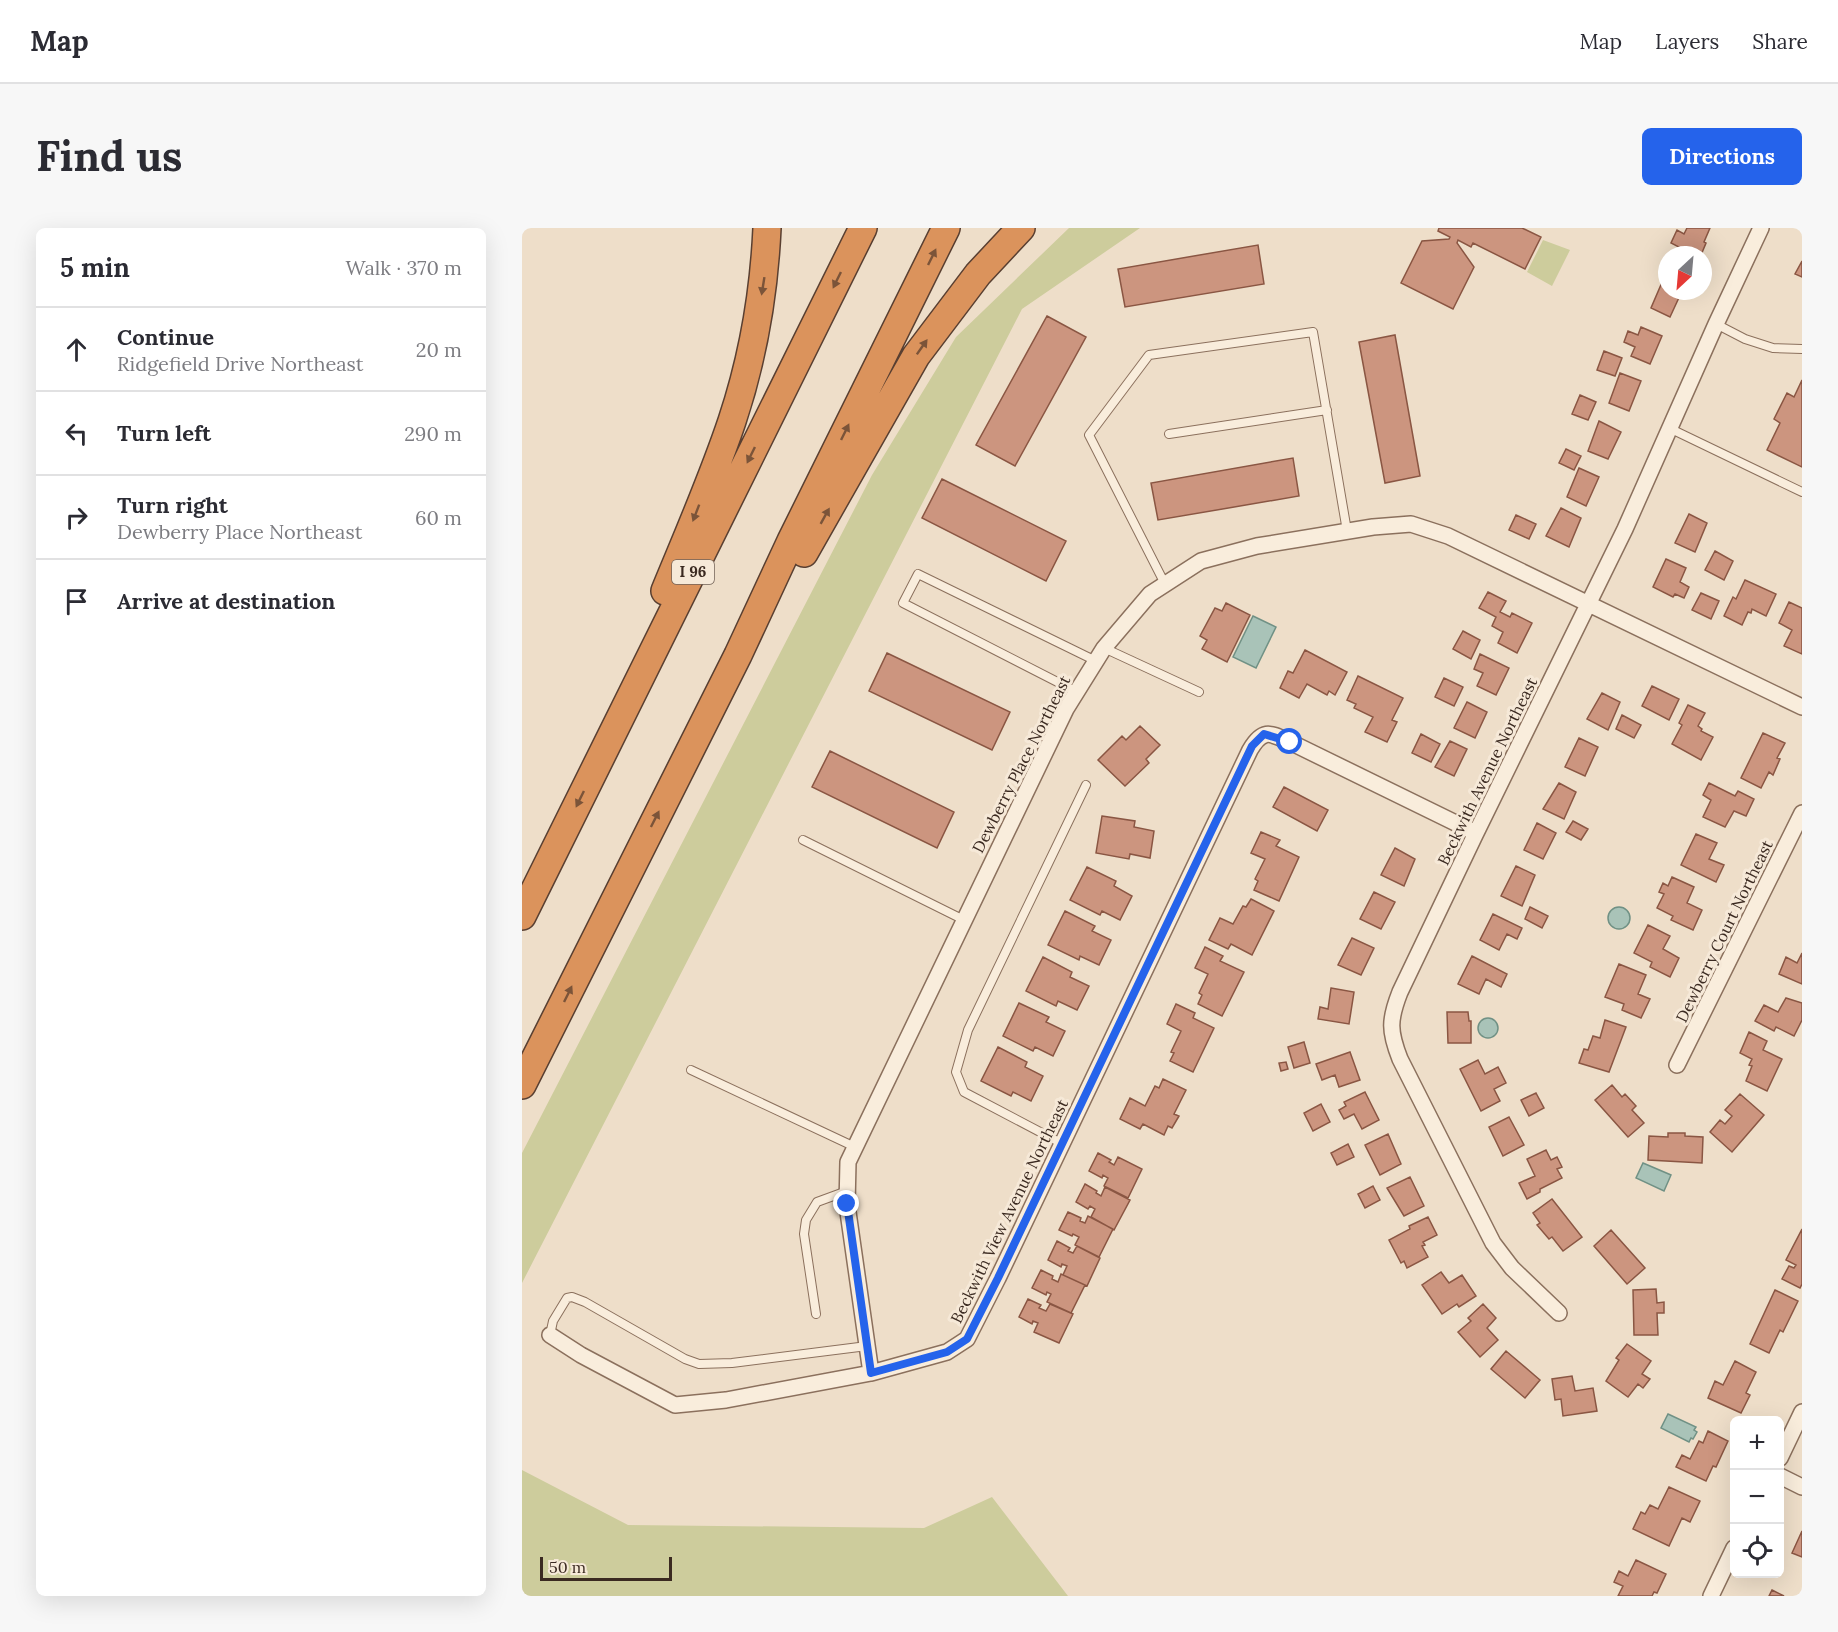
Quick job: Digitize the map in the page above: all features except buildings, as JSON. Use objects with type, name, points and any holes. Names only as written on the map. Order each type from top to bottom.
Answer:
[{"type":"highway","points":[[600,758],[732,420],[755,334],[765,274],[767,228]]},
{"type":"highway","name":"I 96","points":[[522,916],[863,228]]},
{"type":"highway","points":[[522,1085],[738,655],[796,530],[946,228]]},
{"type":"highway","points":[[738,655],[789,578],[916,356],[978,274],[1021,228]]},
{"type":"street","name":"Beckwith Avenue Northeast","points":[[1559,1313],[1512,1268],[1492,1243],[1400,1059],[1391,1033],[1392,1016],[1400,992],[1476,833],[1643,491],[1669,428],[1761,228]]},
{"type":"street","name":"Dewberry Place Northeast","points":[[871,1373],[847,1204],[848,1162],[1066,709],[1100,654],[1150,594],[1201,561],[1257,546],[1347,531],[1411,524],[1448,536],[1802,707]]},
{"type":"street","name":"Beckwith View Avenue Northeast","points":[[550,1335],[581,1355],[675,1405],[726,1400],[871,1373],[947,1352],[967,1339],[1241,768],[1252,746],[1264,734],[1290,742],[1476,833]]},
{"type":"street","name":"Dewberry Court Northeast","points":[[1677,1065],[1800,822]]},
{"type":"street","points":[[1784,1448],[1802,1412]]},
{"type":"street","points":[[1784,1478],[1802,1487]]},
{"type":"street","points":[[1711,1596],[1730,1556]]},
{"type":"lane","points":[[1716,324],[1746,339],[1773,348],[1802,349]]},
{"type":"lane","points":[[1165,584],[1089,435],[1149,355],[1313,332],[1347,531]]},
{"type":"lane","points":[[1169,434],[1326,410]]},
{"type":"lane","points":[[1669,428],[1802,492]]},
{"type":"lane","points":[[1077,692],[903,603],[918,574],[1100,654],[1199,692]]},
{"type":"lane","points":[[1061,1143],[964,1092],[956,1072],[968,1030],[1086,785]]},
{"type":"lane","points":[[803,840],[964,920]]},
{"type":"lane","points":[[692,1070],[855,1147]]},
{"type":"lane","points":[[816,1314],[804,1234],[806,1220],[817,1202],[847,1191]]},
{"type":"lane","points":[[550,1335],[553,1321],[567,1298],[572,1297],[585,1302],[685,1359],[699,1364],[732,1363],[867,1346]]},
{"type":"green space","points":[[1069,228],[1140,228],[1022,309],[522,1283],[522,1153],[872,475],[956,337]]},
{"type":"green space","points":[[1543,240],[1570,250],[1552,286],[1527,272]]},
{"type":"green space","points":[[522,1470],[628,1525],[924,1528],[992,1497],[1068,1596],[522,1596]]},
{"type":"shaded area","points":[[1253,616],[1276,627],[1256,668],[1233,657]]},
{"type":"shaded area","points":[[1619,907],[1627,910],[1630,918],[1627,926],[1619,929],[1611,926],[1608,918],[1611,910]]},
{"type":"shaded area","points":[[1488,1018],[1495,1021],[1498,1028],[1495,1035],[1488,1038],[1481,1035],[1478,1028],[1481,1021]]},
{"type":"shaded area","points":[[1643,1163],[1671,1175],[1664,1191],[1636,1178]]},
{"type":"shaded area","points":[[1668,1414],[1696,1427],[1694,1430],[1697,1432],[1693,1439],[1691,1438],[1689,1442],[1661,1428]]},
{"type":"route","points":[[847,1204],[871,1373],[947,1352],[967,1339],[1252,746],[1264,734],[1274,735],[1290,742]]}]
